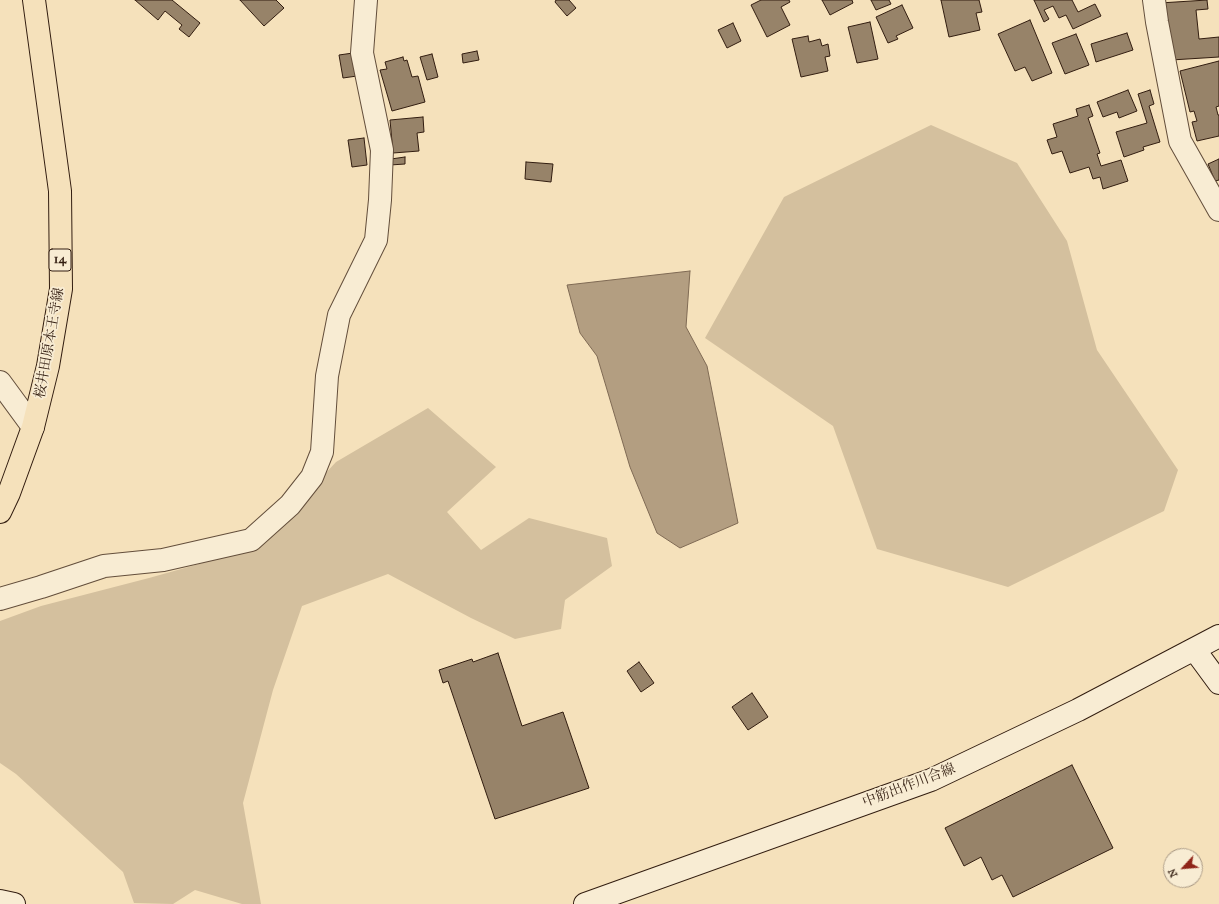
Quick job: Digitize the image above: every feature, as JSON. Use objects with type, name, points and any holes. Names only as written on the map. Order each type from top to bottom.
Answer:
[{"type":"main road","name":"桜井田原本王寺線","points":[[0,512],[9,493],[33,427],[48,366],[60,288],[60,191],[34,0]]},
{"type":"street","points":[[0,599],[104,566],[163,560],[251,540],[290,505],[312,477],[322,452],[327,376],[339,315],[376,240],[380,200],[382,150],[362,53],[366,0]]},
{"type":"street","points":[[1154,0],[1180,141],[1219,210]]},
{"type":"street","points":[[0,382],[33,427]]},
{"type":"street","name":"中筋出作川合線","points":[[585,904],[931,780],[1078,710],[1219,636]]},
{"type":"street","points":[[1194,649],[1219,683]]},
{"type":"street","points":[[0,901],[14,904]]},
{"type":"shaded area","points":[[931,125],[1017,163],[1067,241],[1097,350],[1178,470],[1164,511],[1008,587],[877,549],[833,426],[705,338],[784,197]]},
{"type":"shaded area","points":[[690,271],[686,327],[707,366],[738,523],[680,548],[657,533],[630,467],[597,356],[580,333],[567,285]]},
{"type":"shaded area","points":[[428,408],[496,467],[447,512],[481,550],[529,518],[607,538],[612,566],[565,600],[561,629],[515,639],[471,618],[388,574],[302,606],[273,690],[243,803],[261,904],[242,904],[195,890],[173,904],[134,903],[123,872],[16,774],[0,763],[0,621],[41,606],[256,548],[336,462]]},
{"type":"building","points":[[135,0],[172,0],[200,23],[189,37],[179,29],[182,25],[165,11],[158,20]]},
{"type":"building","points":[[240,0],[276,0],[284,8],[264,26]]},
{"type":"building","points":[[556,0],[569,0],[576,8],[567,16],[555,2]]},
{"type":"building","points":[[761,0],[789,0],[790,2],[781,7],[790,25],[767,37],[751,5]]},
{"type":"building","points":[[822,0],[852,0],[853,3],[830,15]]},
{"type":"building","points":[[871,0],[889,0],[891,4],[876,10]]},
{"type":"building","points":[[941,0],[979,0],[982,12],[976,13],[980,30],[949,37]]},
{"type":"building","points":[[1034,0],[1072,0],[1078,12],[1095,4],[1101,16],[1073,29],[1066,15],[1059,18],[1053,6],[1044,10],[1049,19],[1044,22]]},
{"type":"building","points":[[1207,0],[1208,9],[1196,10],[1199,39],[1219,37],[1219,57],[1171,60],[1160,3]]},
{"type":"building","points":[[902,5],[913,28],[896,36],[898,39],[888,43],[876,17]]},
{"type":"building","points":[[1030,20],[1052,73],[1032,81],[1025,67],[1015,71],[998,34]]},
{"type":"building","points":[[870,22],[878,59],[857,63],[848,27]]},
{"type":"building","points":[[733,23],[741,41],[727,48],[718,30]]},
{"type":"building","points":[[1127,33],[1133,50],[1096,62],[1091,44]]},
{"type":"building","points":[[1076,34],[1089,65],[1065,74],[1052,43]]},
{"type":"building","points":[[808,36],[809,42],[820,39],[822,46],[828,44],[830,56],[825,57],[828,71],[801,77],[792,39]]},
{"type":"building","points":[[477,51],[479,60],[463,63],[462,54]]},
{"type":"building","points":[[353,53],[357,76],[343,78],[339,55]]},
{"type":"building","points":[[432,54],[438,77],[427,80],[420,57]]},
{"type":"building","points":[[403,57],[404,61],[407,60],[412,77],[418,76],[425,102],[392,111],[380,70],[387,69],[385,62]]},
{"type":"building","points":[[1219,61],[1219,106],[1216,107],[1219,115],[1219,136],[1197,141],[1192,122],[1197,121],[1194,111],[1190,112],[1180,71]]},
{"type":"building","points":[[1128,90],[1137,111],[1119,118],[1117,112],[1103,117],[1097,102]]},
{"type":"building","points":[[1150,90],[1154,104],[1149,106],[1160,142],[1143,147],[1144,150],[1124,157],[1116,132],[1147,123],[1138,94]]},
{"type":"building","points":[[1089,105],[1093,116],[1088,118],[1100,153],[1097,154],[1101,166],[1121,160],[1128,181],[1103,189],[1100,177],[1093,179],[1089,167],[1070,173],[1062,151],[1052,154],[1047,140],[1057,137],[1053,124],[1078,116],[1076,109]]},
{"type":"building","points":[[423,117],[424,132],[417,133],[419,151],[393,153],[390,120]]},
{"type":"building","points":[[364,138],[367,165],[352,167],[348,140]]},
{"type":"building","points":[[405,157],[405,164],[390,165],[391,159]]},
{"type":"building","points":[[1219,159],[1219,180],[1215,181],[1208,164]]},
{"type":"building","points":[[526,162],[553,164],[551,182],[525,179]]},
{"type":"building","points":[[498,653],[522,726],[563,712],[589,788],[495,819],[448,681],[443,683],[439,670],[472,659],[473,662]]},
{"type":"building","points":[[639,662],[654,683],[641,692],[627,671]]},
{"type":"building","points":[[752,693],[768,717],[748,730],[732,707]]},
{"type":"building","points":[[1072,765],[1113,848],[1013,897],[1002,875],[992,880],[981,857],[964,866],[945,828]]}]
